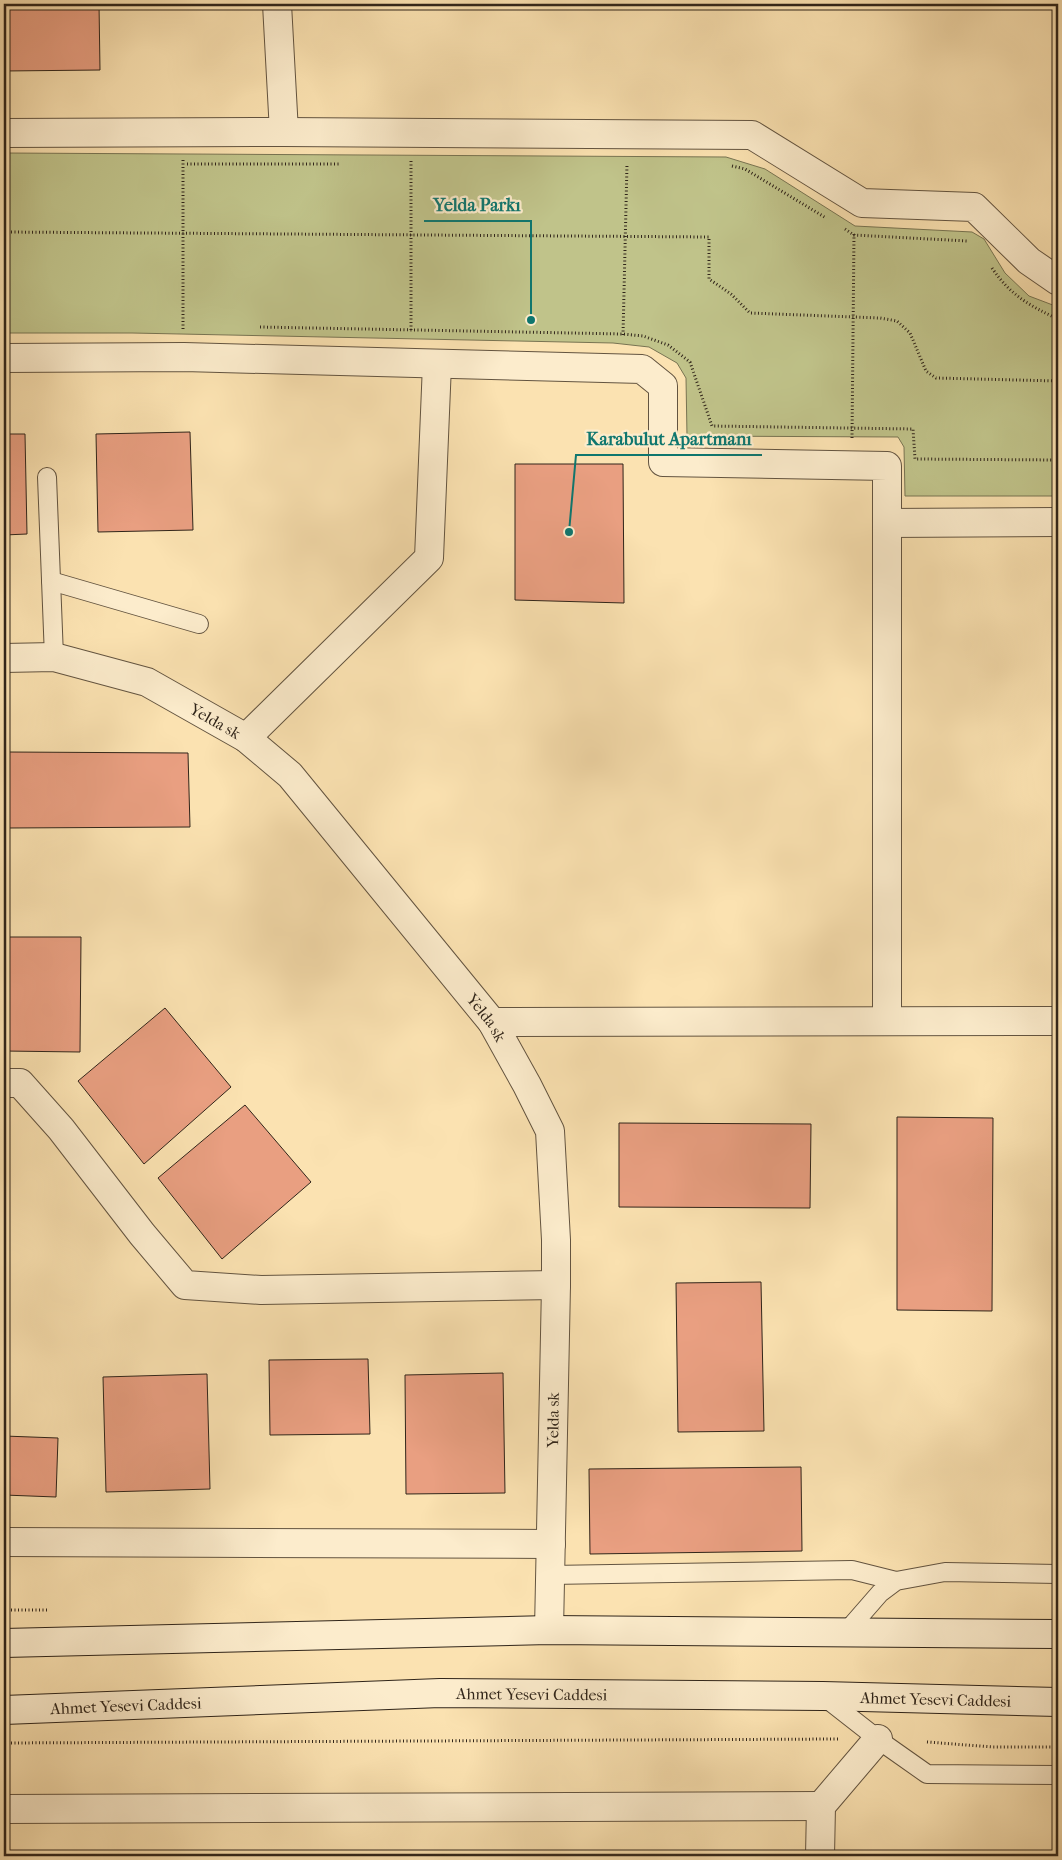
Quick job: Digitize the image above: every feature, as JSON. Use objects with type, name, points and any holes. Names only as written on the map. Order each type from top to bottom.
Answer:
[{"type":"street","points":[[277,4],[284,132]]},
{"type":"street","points":[[4,133],[284,132],[752,135],[862,203],[974,207],[1029,261],[1058,281]]},
{"type":"street","points":[[4,358],[184,357],[642,369],[663,386],[663,462],[887,466],[887,1021]]},
{"type":"street","points":[[246,738],[429,558],[438,364]]},
{"type":"street","points":[[887,523],[1058,522]]},
{"type":"street","name":"Yelda sk","points":[[4,658],[54,657],[147,682],[246,738],[290,775],[492,1022],[550,1131],[556,1240],[556,1285],[548,1630]]},
{"type":"street","points":[[492,1022],[1058,1021]]},
{"type":"street","points":[[4,1083],[20,1083],[56,1122],[142,1234],[185,1285],[261,1290],[556,1285]]},
{"type":"street","points":[[4,1542],[550,1544]]},
{"type":"street","points":[[4,1643],[548,1630],[1058,1634]]},
{"type":"street","name":"Ahmet Yesevi Caddesi","points":[[4,1710],[440,1693],[822,1696],[1058,1702]]},
{"type":"street","points":[[820,1856],[820,1806],[878,1739]]},
{"type":"street","points":[[4,1809],[820,1806]]},
{"type":"lane","points":[[47,477],[54,657]]},
{"type":"lane","points":[[51,581],[199,624]]},
{"type":"lane","points":[[550,1575],[852,1570],[896,1581],[945,1572],[1058,1574]]},
{"type":"lane","points":[[846,1632],[880,1593],[896,1581]]},
{"type":"lane","points":[[822,1696],[927,1774],[1058,1775]]},
{"type":"path","points":[[183,132],[184,357]]},
{"type":"path","points":[[411,133],[411,363]]},
{"type":"path","points":[[617,164],[636,163]]},
{"type":"path","points":[[183,164],[341,164]]},
{"type":"path","points":[[411,164],[421,164]]},
{"type":"path","points":[[622,368],[627,164]]},
{"type":"path","points":[[724,164],[745,169],[829,220]]},
{"type":"path","points":[[852,465],[855,199]]},
{"type":"path","points":[[838,225],[854,235],[967,241],[972,244]]},
{"type":"path","points":[[4,232],[710,237],[710,280],[732,294],[750,313],[880,318],[897,321],[910,332],[926,371],[936,378],[1058,381]]},
{"type":"path","points":[[988,262],[998,278],[1023,302],[1058,319]]},
{"type":"path","points":[[4,1743],[878,1739]]},
{"type":"path","points":[[926,1742],[993,1747],[1058,1747]]},
{"type":"green space","points":[[4,153],[726,157],[765,169],[855,226],[972,232],[984,239],[1005,273],[1029,296],[1058,307],[1058,496],[905,496],[904,447],[898,437],[687,436],[686,378],[677,363],[649,347],[613,343],[132,333],[4,333]]},
{"type":"building","points":[[4,4],[99,4],[100,70],[4,71]]},
{"type":"building","points":[[190,432],[193,530],[98,532],[96,434]]},
{"type":"building","points":[[4,434],[25,434],[27,534],[4,535]]},
{"type":"building","points":[[515,464],[623,464],[624,603],[515,600]]},
{"type":"building","points":[[8,752],[188,753],[190,827],[8,828]]},
{"type":"building","points":[[4,937],[81,937],[80,1052],[4,1051]]},
{"type":"building","points":[[165,1008],[231,1087],[144,1164],[78,1081]]},
{"type":"building","points":[[245,1105],[311,1182],[222,1259],[158,1178]]},
{"type":"building","points":[[897,1117],[993,1118],[992,1311],[897,1310]]},
{"type":"building","points":[[619,1123],[811,1124],[810,1208],[619,1207]]},
{"type":"building","points":[[761,1282],[764,1431],[678,1432],[676,1283]]},
{"type":"building","points":[[368,1359],[370,1434],[270,1435],[269,1360]]},
{"type":"building","points":[[503,1373],[505,1493],[406,1494],[405,1375]]},
{"type":"building","points":[[207,1374],[210,1489],[106,1492],[103,1377]]},
{"type":"building","points":[[4,1436],[58,1438],[56,1497],[4,1495]]},
{"type":"building","points":[[801,1467],[802,1551],[590,1554],[589,1469]]},
{"type":"place","name":"Yelda Parkı","points":[[531,320]]},
{"type":"place","name":"Karabulut Apartmanı","points":[[569,532]]}]
